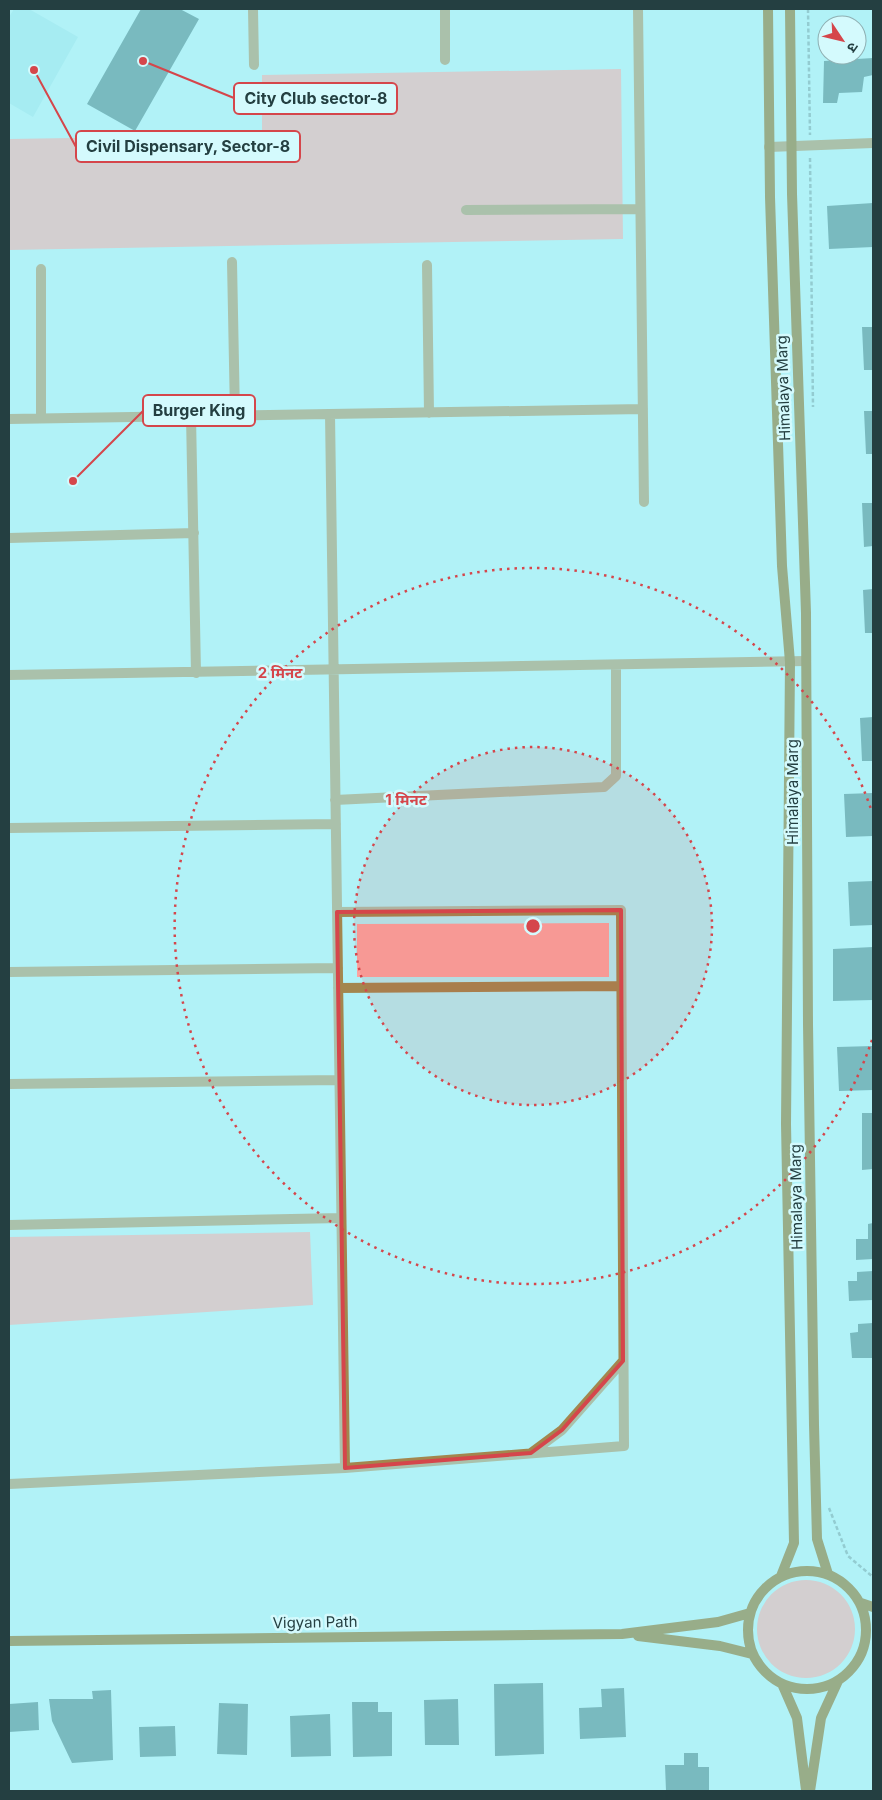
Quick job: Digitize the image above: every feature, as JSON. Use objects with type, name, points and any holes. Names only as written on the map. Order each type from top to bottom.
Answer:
[{"type":"main road","name":"Himalaya Marg","points":[[768,9],[782,566],[790,662],[786,1124],[794,1542],[781,1576]]},
{"type":"main road","name":"Himalaya Marg","points":[[790,9],[806,661],[808,1014],[814,1425],[817,1539],[828,1574]]},
{"type":"main road","points":[[804,1570],[828,1574],[847,1586],[861,1603],[867,1627],[869,1648],[852,1671],[829,1686],[810,1690],[783,1686],[766,1675],[752,1654],[747,1633],[750,1613],[762,1590],[781,1576],[804,1570]]},
{"type":"main road","points":[[861,1603],[873,1607]]},
{"type":"main road","name":"Vigyan Path","points":[[9,1641],[622,1634],[718,1622],[750,1613]]},
{"type":"main road","name":"Vigyan Path","points":[[622,1634],[720,1646],[752,1654]]},
{"type":"main road","points":[[808,1791],[821,1718],[838,1680]]},
{"type":"main road","points":[[783,1686],[797,1718],[808,1791]]},
{"type":"street","points":[[254,9],[254,65]]},
{"type":"street","points":[[445,9],[445,60]]},
{"type":"street","points":[[638,9],[644,502]]},
{"type":"street","points":[[770,148],[873,143]]},
{"type":"street","points":[[466,210],[640,209]]},
{"type":"street","points":[[232,262],[235,415]]},
{"type":"street","points":[[427,265],[429,413]]},
{"type":"street","points":[[41,269],[41,418]]},
{"type":"street","points":[[9,419],[643,409]]},
{"type":"street","points":[[330,414],[345,1468]]},
{"type":"street","points":[[192,416],[196,673]]},
{"type":"street","points":[[9,538],[194,533]]},
{"type":"street","points":[[9,675],[806,661]]},
{"type":"street","points":[[335,800],[604,787],[616,776],[616,665]]},
{"type":"street","points":[[9,828],[336,824]]},
{"type":"street","points":[[9,1484],[345,1468],[624,1446],[621,910],[337,912]]},
{"type":"street","points":[[9,972],[338,968]]},
{"type":"street","points":[[338,988],[621,986]]},
{"type":"street","points":[[9,1084],[339,1080]]},
{"type":"street","points":[[9,1225],[341,1218]]},
{"type":"street","points":[[531,1453],[562,1430],[624,1361]]},
{"type":"highlighted area","points":[[621,910],[623,1361],[562,1430],[531,1453],[345,1468],[337,912]]},
{"type":"shaded area","points":[[14,9],[29,9],[78,37],[33,117],[9,103],[9,17]]},
{"type":"shaded area","points":[[621,69],[623,239],[9,250],[9,139],[262,135],[262,75]]},
{"type":"shaded area","points":[[609,923],[609,977],[357,977],[357,924]]},
{"type":"shaded area","points":[[310,1232],[313,1305],[9,1325],[9,1237]]},
{"type":"shaded area","points":[[806,1580],[825,1584],[841,1594],[851,1610],[855,1629],[851,1648],[841,1664],[825,1674],[806,1678],[787,1674],[771,1664],[761,1648],[757,1629],[761,1610],[771,1594],[787,1584]]},
{"type":"building","points":[[141,9],[180,9],[199,19],[135,131],[87,104]]},
{"type":"building","points":[[867,58],[873,58],[873,75],[864,77],[862,92],[839,93],[837,103],[823,103],[824,65],[867,65]]},
{"type":"building","points":[[873,203],[873,247],[829,249],[827,206]]},
{"type":"building","points":[[862,327],[873,327],[873,370],[864,370]]},
{"type":"building","points":[[864,411],[873,411],[873,454],[866,454]]},
{"type":"building","points":[[862,503],[873,503],[873,546],[864,547]]},
{"type":"building","points":[[873,589],[873,633],[865,633],[863,590]]},
{"type":"building","points":[[873,717],[873,761],[862,761],[860,718]]},
{"type":"building","points":[[873,793],[873,836],[846,837],[844,794]]},
{"type":"building","points":[[873,881],[873,925],[850,926],[848,882]]},
{"type":"building","points":[[873,947],[873,1000],[833,1001],[833,949]]},
{"type":"building","points":[[873,1046],[873,1090],[839,1091],[837,1047]]},
{"type":"building","points":[[862,1113],[873,1113],[873,1169],[862,1170]]},
{"type":"building","points":[[873,1223],[873,1259],[856,1260],[856,1239],[868,1239],[868,1224]]},
{"type":"building","points":[[873,1271],[873,1300],[849,1301],[848,1281],[857,1281],[857,1272]]},
{"type":"building","points":[[873,1323],[873,1358],[852,1358],[850,1333],[858,1332],[858,1324]]},
{"type":"building","points":[[543,1683],[544,1754],[495,1756],[494,1684]]},
{"type":"building","points":[[624,1688],[626,1737],[580,1739],[579,1708],[602,1707],[601,1689]]},
{"type":"building","points":[[111,1690],[113,1760],[72,1763],[52,1721],[49,1699],[93,1699],[92,1691]]},
{"type":"building","points":[[458,1699],[459,1745],[425,1745],[424,1700]]},
{"type":"building","points":[[38,1702],[39,1730],[9,1732],[9,1704]]},
{"type":"building","points":[[352,1702],[378,1702],[378,1712],[392,1712],[392,1756],[353,1757]]},
{"type":"building","points":[[219,1703],[248,1704],[247,1755],[217,1754]]},
{"type":"building","points":[[330,1714],[331,1756],[291,1757],[290,1716]]},
{"type":"building","points":[[175,1726],[176,1756],[140,1757],[139,1727]]},
{"type":"building","points":[[684,1753],[698,1753],[698,1767],[709,1767],[709,1791],[666,1791],[665,1765],[684,1765]]},
{"type":"place","name":"City Club sector-8","points":[[143,61]]},
{"type":"place","name":"Civil Dispensary, Sector-8","points":[[34,70]]},
{"type":"place","name":"Burger King","points":[[73,481]]}]
